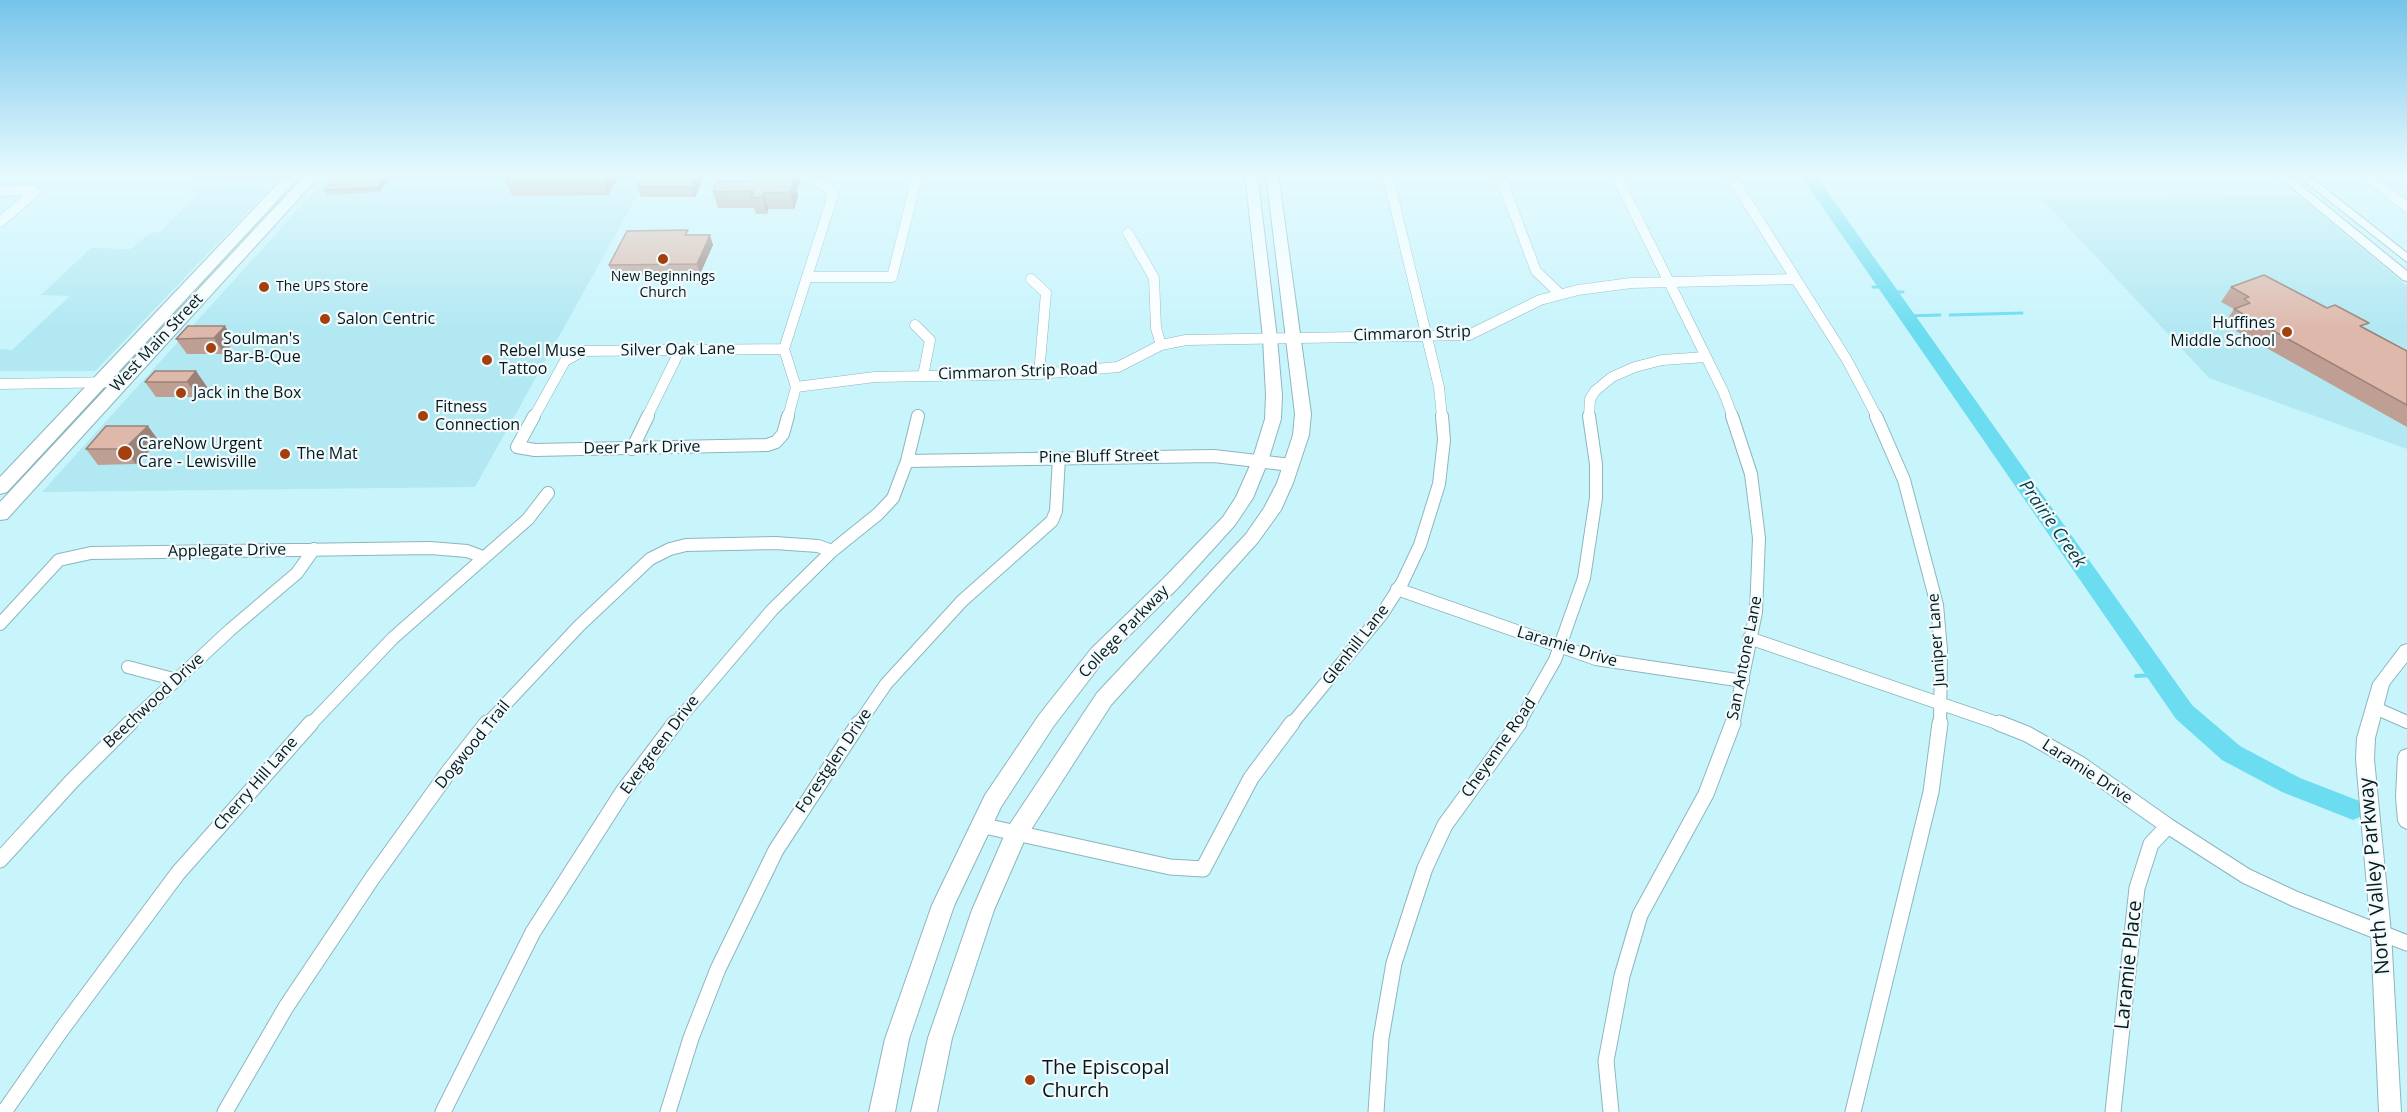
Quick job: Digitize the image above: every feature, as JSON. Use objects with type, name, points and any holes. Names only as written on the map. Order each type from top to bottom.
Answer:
[{"type":"main road","name":"West Main Street","points":[[0,488],[247,225]]},
{"type":"main road","name":"West Main Street","points":[[0,514],[267,225]]},
{"type":"main road","name":"College Parkway","points":[[882,1112],[897,1039],[943,905],[980,825],[1023,756],[1093,660],[1170,584],[1228,521],[1244,498],[1260,461],[1273,419],[1270,338],[1257,225]]},
{"type":"main road","name":"College Parkway","points":[[924,1112],[947,1016],[982,912],[1016,834],[1104,699],[1252,538],[1272,510],[1291,465],[1300,435],[1303,414],[1279,225]]},
{"type":"main road","points":[[236,237],[256,237]]},
{"type":"street","points":[[796,387],[784,349],[824,225]]},
{"type":"street","points":[[807,277],[892,277],[905,225]]},
{"type":"street","name":"Glenhill Lane","points":[[980,825],[1170,867],[1203,869],[1257,770],[1275,744],[1382,614],[1420,545],[1439,484],[1443,462],[1442,406],[1428,336],[1400,225]]},
{"type":"street","points":[[1519,225],[1536,271],[1560,294]]},
{"type":"street","name":"San Antone Lane","points":[[1611,1112],[1606,1061],[1622,976],[1640,915],[1706,794],[1735,719],[1749,638],[1756,612],[1759,570],[1759,538],[1751,474],[1723,391],[1641,225]]},
{"type":"street","name":"Juniper Lane","points":[[1762,225],[1847,360],[1870,401],[1904,480],[1937,605],[1941,650],[1941,719],[1931,792],[1853,1112]]},
{"type":"street","points":[[2343,225],[2407,277]]},
{"type":"street","points":[[2364,225],[2407,259]]},
{"type":"street","points":[[1128,233],[1154,278],[1156,328],[1161,345]]},
{"type":"street","points":[[1031,279],[1046,293],[1039,374]]},
{"type":"street","name":"Cimmaron Strip","points":[[1270,338],[1469,335],[1520,309],[1560,294],[1614,284],[1796,279]]},
{"type":"street","points":[[915,325],[930,340],[923,376]]},
{"type":"street","name":"Cimmaron Strip Road","points":[[796,387],[875,377],[1039,374],[1118,367],[1161,345],[1186,340],[1270,338]]},
{"type":"street","name":"Silver Oak Lane","points":[[517,447],[565,361],[583,351],[784,349]]},
{"type":"street","points":[[632,449],[680,350]]},
{"type":"street","name":"Cheyenne Road","points":[[1376,1112],[1381,1038],[1392,974],[1415,894],[1445,825],[1522,719],[1555,660],[1575,608],[1584,578],[1596,498],[1596,464],[1588,408],[1590,399],[1595,391],[1611,377],[1635,366],[1662,360],[1706,357]]},
{"type":"street","points":[[0,384],[121,382]]},
{"type":"street","name":"Deer Park Drive","points":[[517,447],[535,450],[767,445],[776,442],[783,434],[796,387]]},
{"type":"street","name":"Evergreen Drive","points":[[442,1112],[533,933],[622,793],[688,706],[772,610],[832,552],[878,514],[893,498],[907,461],[918,415]]},
{"type":"street","name":"Pine Bluff Street","points":[[907,461],[1214,456],[1291,465]]},
{"type":"street","name":"Forestglen Drive","points":[[668,1112],[691,1038],[718,969],[776,850],[842,747],[886,684],[962,601],[1052,521],[1056,511],[1059,458]]},
{"type":"street","name":"Cherry Hill Lane","points":[[4,1112],[62,1029],[178,873],[343,689],[393,638],[528,519],[548,493]]},
{"type":"street","name":"Dogwood Trail","points":[[225,1112],[286,1007],[373,877],[450,770],[494,716],[579,626],[650,559],[670,549],[686,545],[775,543],[818,546],[832,552]]},
{"type":"street","name":"Applegate Drive","points":[[0,624],[48,570],[59,560],[73,555],[430,548],[467,551],[483,557]]},
{"type":"street","name":"Beechwood Drive","points":[[0,860],[72,781],[230,630],[297,573],[314,549]]},
{"type":"street","name":"Laramie Drive","points":[[1397,589],[1559,647],[1612,663],[1743,681]]},
{"type":"street","name":"Laramie Drive","points":[[1749,638],[1941,703],[2036,739],[2086,768],[2168,826],[2246,876],[2295,899],[2407,943]]},
{"type":"street","name":"North Valley Parkway","points":[[2390,1112],[2381,933],[2365,759],[2366,738],[2381,683],[2407,650]]},
{"type":"street","points":[[128,667],[177,680]]},
{"type":"street","points":[[2373,707],[2407,722]]},
{"type":"street","name":"North Valley Parkway","points":[[2407,756],[2405,797],[2407,821]]},
{"type":"street","name":"Laramie Place","points":[[2113,1112],[2137,888],[2151,844],[2168,826]]},
{"type":"shaded area","points":[[167,225],[235,225],[95,371],[0,371],[0,349],[12,350],[70,296],[41,295],[91,248],[131,249],[150,233],[160,232]]},
{"type":"shaded area","points":[[284,225],[621,225],[475,487],[42,492]]},
{"type":"shaded area","name":"Huffines Middle School","points":[[2066,225],[2334,225],[2407,286],[2407,449],[2209,378]]},
{"type":"building","name":"New Beginnings Church","points":[[688,230],[685,235],[710,235],[697,264],[609,265],[627,231]]},
{"type":"building","points":[[2264,275],[2327,308],[2335,305],[2369,323],[2360,326],[2407,351],[2407,405],[2234,309],[2250,303],[2244,299],[2249,297],[2231,287]]},
{"type":"building","points":[[188,326],[225,326],[214,338],[176,339]]},
{"type":"building","points":[[155,371],[196,371],[187,382],[145,382]]},
{"type":"building","points":[[106,426],[148,426],[124,449],[86,449]]},
{"type":"waterway","name":"Prairie Creek","points":[[1842,225],[2184,712],[2231,753],[2291,785],[2353,809]]},
{"type":"waterway","points":[[1873,287],[1886,287]]},
{"type":"waterway","points":[[1889,292],[1903,292]]},
{"type":"waterway","points":[[1950,315],[2022,313]]},
{"type":"waterway","points":[[1906,316],[1940,315]]},
{"type":"waterway","points":[[2136,676],[2156,675]]},
{"type":"place","name":"New Beginnings Church","points":[[663,259]]},
{"type":"place","name":"The UPS Store","points":[[264,287]]},
{"type":"place","name":"Salon Centric","points":[[325,319]]},
{"type":"place","name":"Huffines Middle School","points":[[2287,332]]},
{"type":"place","name":"Soulman's Bar-B-Que","points":[[211,348]]},
{"type":"place","name":"Rebel Muse Tattoo","points":[[487,360]]},
{"type":"place","name":"Jack in the Box","points":[[181,393]]},
{"type":"place","name":"Fitness Connection","points":[[423,416]]},
{"type":"place","name":"CareNow Urgent Care - Lewisville","points":[[125,453]]},
{"type":"place","name":"The Mat","points":[[285,454]]},
{"type":"place","name":"The Episcopal Church","points":[[1030,1080]]}]
